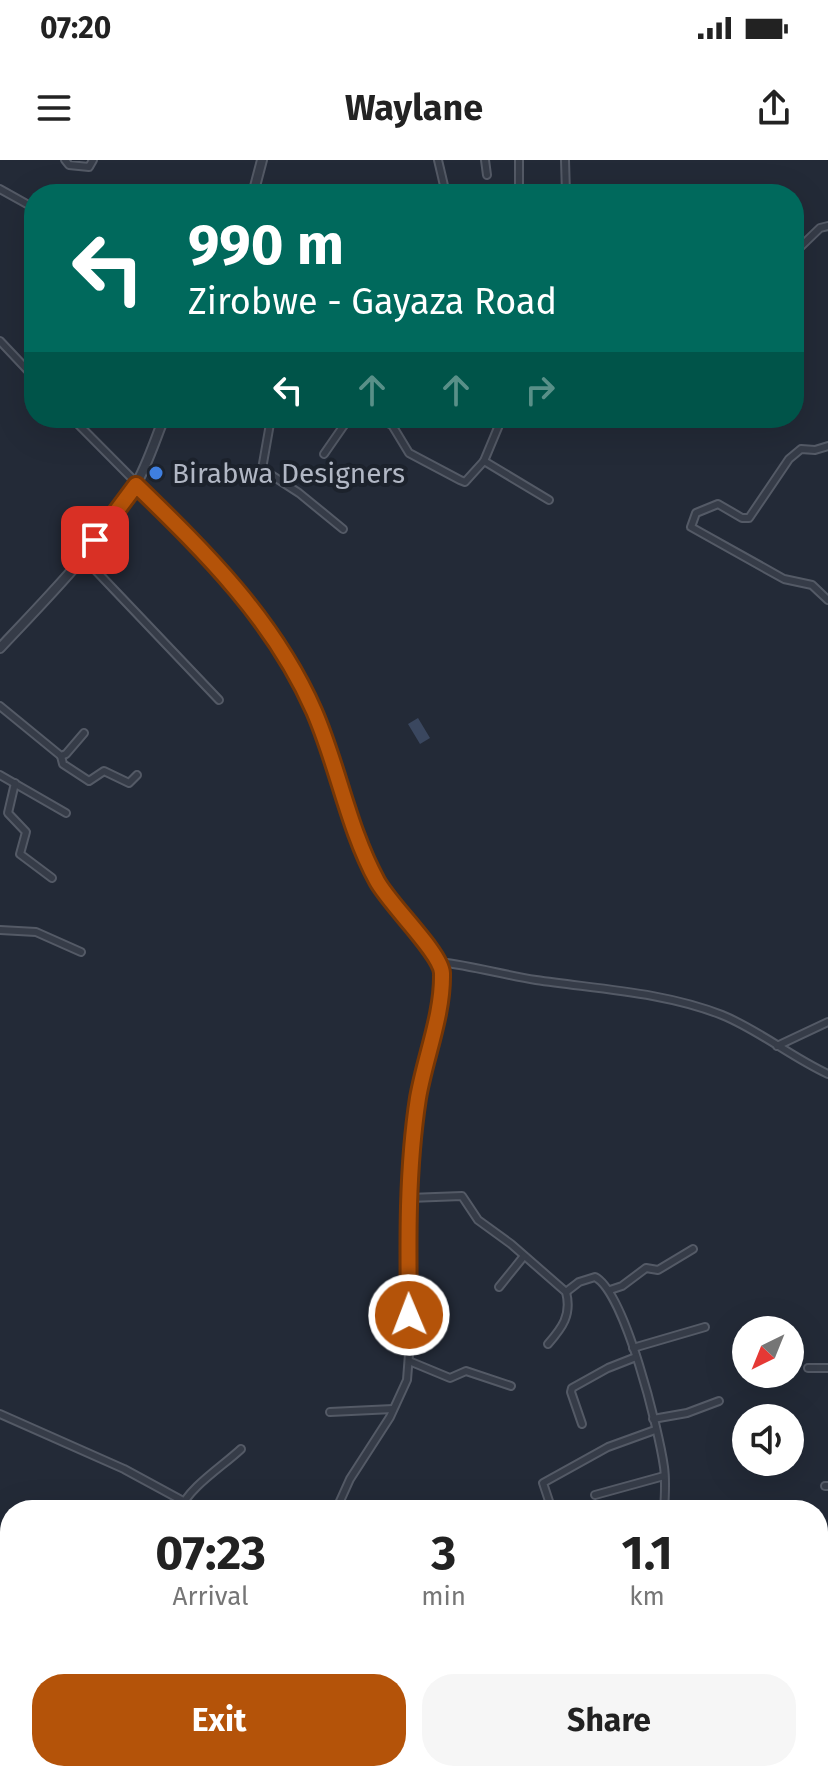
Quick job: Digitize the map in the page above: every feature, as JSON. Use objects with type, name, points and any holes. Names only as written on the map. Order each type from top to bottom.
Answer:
[{"type":"street","points":[[65,160],[69,165],[89,167],[93,160]]},
{"type":"street","points":[[256,184],[262,160]]},
{"type":"street","points":[[438,160],[444,184]]},
{"type":"street","points":[[485,160],[487,175]]},
{"type":"street","points":[[519,160],[519,184]]},
{"type":"street","points":[[565,160],[566,184]]},
{"type":"street","points":[[0,189],[24,202]]},
{"type":"street","points":[[804,243],[820,228],[828,226]]},
{"type":"street","points":[[0,341],[24,366]]},
{"type":"street","points":[[82,428],[201,548],[273,634],[292,664],[314,711],[376,880],[440,962],[437,1015],[415,1121],[409,1198],[409,1361],[404,1390],[341,1500]]},
{"type":"street","points":[[0,648],[82,556],[136,485],[160,428]]},
{"type":"street","points":[[269,428],[262,469],[299,493],[343,529]]},
{"type":"street","points":[[324,454],[342,428]]},
{"type":"street","points":[[394,428],[409,453],[465,482],[484,461],[498,428]]},
{"type":"street","points":[[828,446],[815,450],[801,449],[789,459],[749,518],[742,518],[718,504],[696,513],[691,527],[784,579],[812,585],[828,600]]},
{"type":"street","points":[[484,461],[549,500]]},
{"type":"street","points":[[82,556],[219,700]]},
{"type":"street","points":[[0,706],[61,756],[63,764],[89,781],[104,771],[125,783],[137,775]]},
{"type":"street","points":[[61,756],[84,733]]},
{"type":"street","points":[[0,775],[66,813]]},
{"type":"street","points":[[15,783],[8,813],[26,832],[20,854],[52,878]]},
{"type":"street","points":[[0,930],[36,932],[81,952]]},
{"type":"street","points":[[440,962],[523,978],[650,996],[697,1007],[739,1023],[828,1074]]},
{"type":"street","points":[[777,1046],[828,1022]]},
{"type":"street","points":[[409,1198],[462,1196],[478,1220],[566,1292],[569,1303],[564,1325],[548,1344]]},
{"type":"street","points":[[610,1290],[622,1286],[646,1268],[658,1270],[693,1249]]},
{"type":"street","points":[[499,1287],[524,1256]]},
{"type":"street","points":[[566,1292],[579,1282],[595,1277],[610,1290],[633,1348],[653,1419],[664,1476],[664,1500]]},
{"type":"street","points":[[633,1348],[705,1327]]},
{"type":"street","points":[[582,1424],[572,1388],[583,1380],[636,1357]]},
{"type":"street","points":[[409,1361],[450,1378],[466,1371],[511,1386]]},
{"type":"street","points":[[808,1368],[828,1368]]},
{"type":"street","points":[[653,1419],[687,1413],[719,1401]]},
{"type":"street","points":[[330,1412],[393,1409]]},
{"type":"street","points":[[0,1414],[75,1446],[181,1500]]},
{"type":"street","points":[[549,1500],[543,1483],[608,1447],[655,1430]]},
{"type":"street","points":[[184,1500],[241,1449]]},
{"type":"street","points":[[595,1495],[664,1476]]},
{"type":"water","points":[[418,718],[430,738],[420,744],[408,724]]},
{"type":"place","name":"Birabwa Designers","points":[[156,473]]},
{"type":"route","points":[[95,540],[136,485],[201,548],[246,599],[292,664],[314,711],[376,880],[440,962],[442,972],[437,1015],[419,1094],[412,1151],[408,1226],[409,1315]]}]
